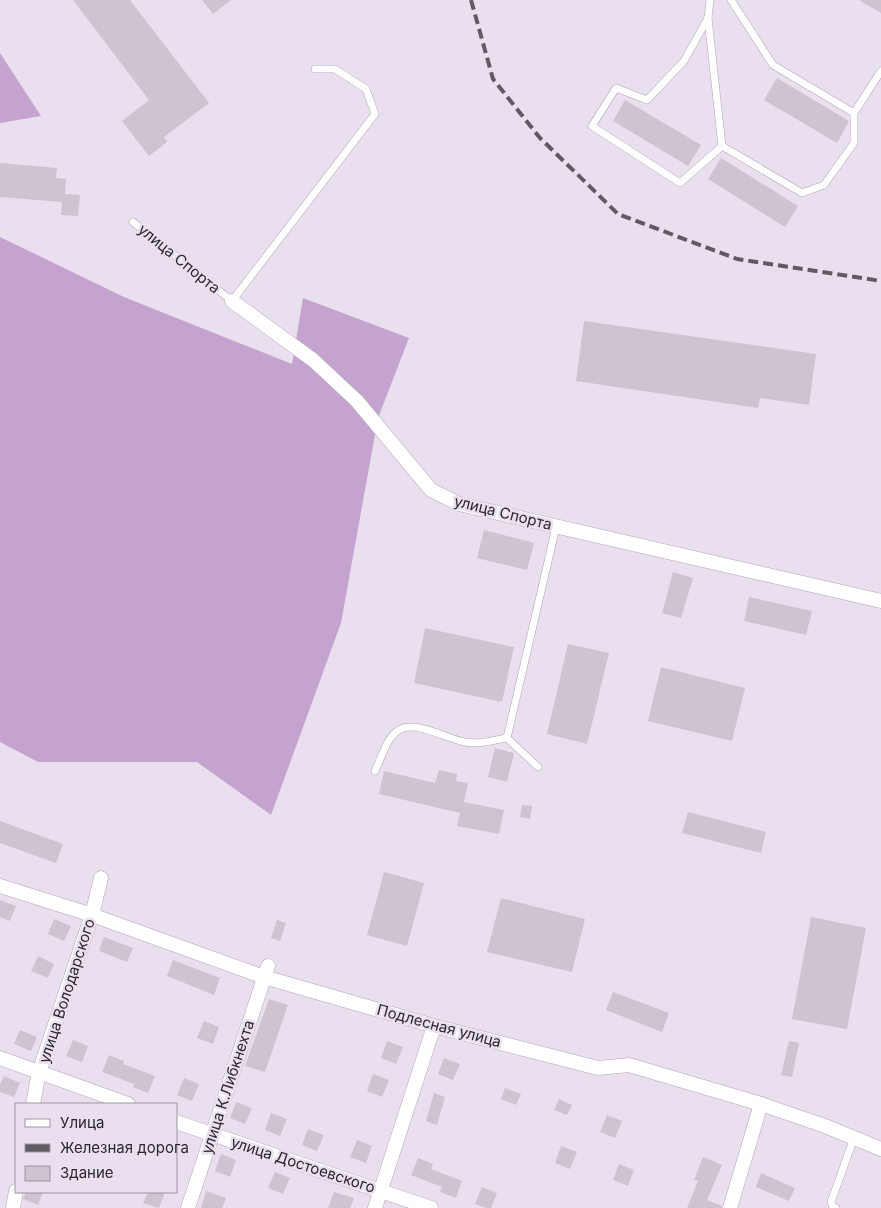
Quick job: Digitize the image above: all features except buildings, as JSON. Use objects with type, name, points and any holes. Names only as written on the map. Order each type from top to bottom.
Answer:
[{"type":"street","name":"улица Спорта","points":[[232,301],[313,360],[358,401],[431,490],[459,504],[881,601]]},
{"type":"street","name":"улица Володарского","points":[[33,1103],[40,1072],[92,915],[101,878]]},
{"type":"street","name":"Подлесная улица","points":[[0,886],[434,1026],[598,1068],[629,1066],[761,1104],[824,1126],[881,1149]]},
{"type":"street","name":"улица К.Либкнехта","points":[[188,1208],[266,971]]},
{"type":"street","points":[[375,1208],[434,1026]]},
{"type":"street","points":[[0,1058],[125,1103]]},
{"type":"street","points":[[730,1208],[761,1104]]},
{"type":"street","name":"улица Достоевского","points":[[178,1123],[431,1208]]},
{"type":"street","points":[[13,1208],[16,1193]]},
{"type":"lane","points":[[710,0],[708,18],[722,146]]},
{"type":"lane","points":[[731,0],[773,66],[854,113]]},
{"type":"lane","points":[[708,18],[684,61],[647,100],[616,88],[592,126],[680,183],[722,146]]},
{"type":"lane","points":[[232,301],[375,114],[366,89],[335,69],[315,69]]},
{"type":"lane","points":[[722,146],[802,193],[824,185],[854,144],[854,113],[881,71]]},
{"type":"lane","name":"улица Спорта","points":[[134,222],[232,301]]},
{"type":"lane","points":[[507,738],[556,527]]},
{"type":"lane","points":[[375,771],[392,736],[401,728],[414,727],[466,742],[481,743],[507,738]]},
{"type":"lane","points":[[507,738],[538,767]]},
{"type":"lane","points":[[836,1208],[833,1207],[831,1202],[854,1138]]},
{"type":"shaded area","points":[[0,53],[41,116],[0,123]]},
{"type":"shaded area","points":[[0,237],[124,297],[292,364],[303,298],[409,338],[378,418],[341,623],[271,815],[197,762],[38,762],[0,742]]},
{"type":"railway","points":[[471,0],[493,79],[540,138],[618,214],[737,259],[881,281]]}]
